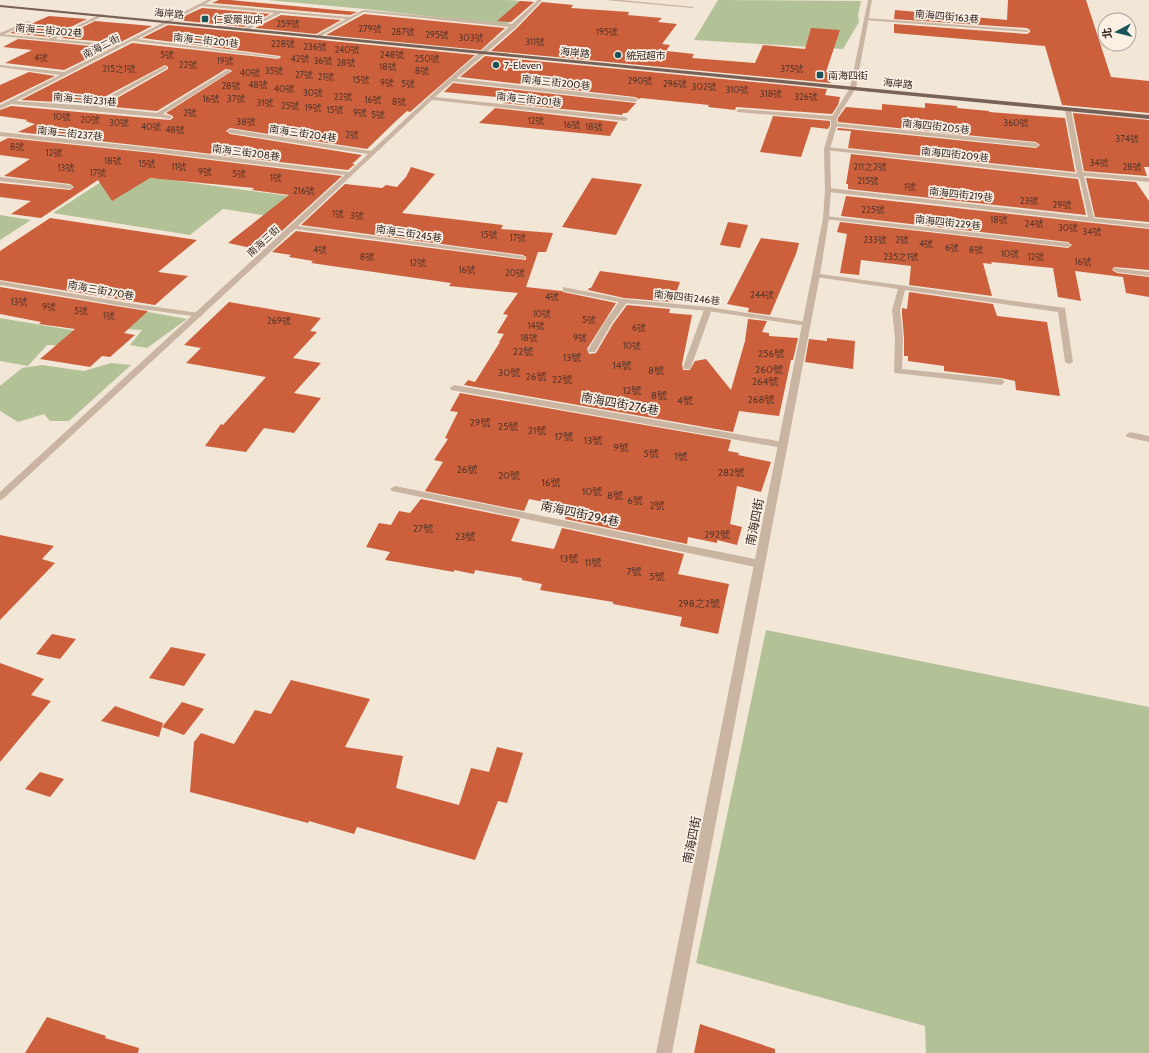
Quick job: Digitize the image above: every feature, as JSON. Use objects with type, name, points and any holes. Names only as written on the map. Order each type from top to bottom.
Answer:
[{"type":"main road","name":"海岸路","points":[[0,6],[1149,117]]},
{"type":"street","name":"南海二街","points":[[0,108],[210,0]]},
{"type":"street","name":"南海三街","points":[[0,497],[374,153],[431,98],[514,26],[540,0]]},
{"type":"street","points":[[607,0],[692,7]]},
{"type":"street","name":"南海四街","points":[[664,1053],[816,275],[826,218],[828,190],[827,149],[834,122],[853,88],[870,0]]},
{"type":"street","points":[[201,5],[352,18]]},
{"type":"street","points":[[248,29],[282,11]]},
{"type":"street","points":[[319,36],[363,11],[514,26]]},
{"type":"street","points":[[49,40],[103,15]]},
{"type":"street","name":"南海四街163巷","points":[[866,19],[1027,31]]},
{"type":"street","points":[[0,35],[30,22]]},
{"type":"street","name":"南海二街202巷","points":[[0,35],[120,46]]},
{"type":"street","name":"南海二街201巷","points":[[132,40],[278,57]]},
{"type":"street","points":[[0,66],[66,74]]},
{"type":"street","points":[[92,108],[165,67]]},
{"type":"street","points":[[158,115],[229,71]]},
{"type":"street","name":"南海三街200巷","points":[[451,80],[635,100]]},
{"type":"street","name":"南海三街201巷","points":[[431,98],[625,119]]},
{"type":"street","name":"南海二街231巷","points":[[10,102],[92,108],[169,117]]},
{"type":"street","points":[[1068,110],[1080,175],[1083,180],[1091,218]]},
{"type":"street","name":"南海四街205巷","points":[[739,111],[1036,145]]},
{"type":"street","name":"南海三街204巷","points":[[230,131],[374,153]]},
{"type":"street","name":"南海二街237巷","points":[[0,134],[139,149]]},
{"type":"street","name":"南海三街208巷","points":[[139,149],[351,174]]},
{"type":"street","name":"南海四街209巷","points":[[827,149],[1080,175],[1149,180]]},
{"type":"street","points":[[0,179],[70,187]]},
{"type":"street","name":"南海四街219巷","points":[[828,190],[1091,218],[1149,226]]},
{"type":"street","name":"南海四街229巷","points":[[826,218],[1068,245]]},
{"type":"street","name":"南海三街245巷","points":[[293,227],[523,258]]},
{"type":"street","points":[[1116,270],[1149,274]]},
{"type":"street","points":[[816,275],[1062,310],[1069,362]]},
{"type":"street","name":"南海三街270巷","points":[[0,283],[128,305],[199,315]]},
{"type":"street","points":[[902,287],[896,310],[899,338],[898,372],[1001,382]]},
{"type":"street","name":"南海四街246巷","points":[[566,289],[624,301],[708,309],[807,324]]},
{"type":"street","points":[[592,350],[608,323],[624,301]]},
{"type":"street","points":[[687,367],[708,309]]},
{"type":"street","name":"南海四街276巷","points":[[454,388],[783,445]]},
{"type":"street","points":[[1130,435],[1149,439]]},
{"type":"street","name":"南海四街294巷","points":[[395,489],[760,564]]},
{"type":"green space","points":[[267,0],[507,0],[532,2],[506,25],[365,9]]},
{"type":"green space","points":[[718,0],[861,1],[858,15],[859,22],[843,49],[694,40]]},
{"type":"green space","points":[[118,171],[155,179],[159,176],[163,179],[311,199],[288,219],[223,209],[190,235],[53,213]]},
{"type":"green space","points":[[0,215],[31,220],[0,240]]},
{"type":"green space","points":[[137,310],[187,319],[147,348],[130,345],[142,330],[111,328]]},
{"type":"green space","points":[[0,318],[77,331],[78,346],[47,345],[28,366],[0,361]]},
{"type":"green space","points":[[111,363],[131,365],[69,421],[50,421],[44,414],[18,422],[0,411],[0,386],[22,368],[42,365],[84,371]]},
{"type":"green space","points":[[766,630],[1149,707],[1149,1053],[926,1053],[925,1026],[696,963]]},
{"type":"building","points":[[219,0],[357,12],[350,15],[212,3]]},
{"type":"building","points":[[1008,0],[1086,0],[1097,34],[1097,52],[1103,52],[1111,77],[1149,81],[1149,113],[1062,105],[1045,46],[894,33],[894,24],[1027,34],[1030,32],[1027,28],[894,19],[895,10],[1007,20]]},
{"type":"building","points":[[520,1],[534,2],[511,22],[497,21]]},
{"type":"building","points":[[542,2],[573,5],[571,8],[629,12],[628,15],[662,18],[658,22],[677,24],[662,44],[670,45],[666,51],[694,54],[692,58],[755,63],[763,45],[805,49],[811,28],[840,30],[826,72],[834,73],[830,83],[491,51],[517,28]]},
{"type":"building","points":[[202,8],[270,14],[244,27],[176,20]]},
{"type":"building","points":[[364,14],[505,28],[481,50],[326,35]]},
{"type":"building","points":[[281,15],[341,20],[316,34],[255,28]]},
{"type":"building","points":[[49,16],[87,19],[50,37],[10,33]]},
{"type":"building","points":[[95,21],[152,26],[119,43],[61,38]]},
{"type":"building","points":[[168,25],[475,55],[410,112],[407,111],[367,149],[230,128],[226,131],[230,134],[362,155],[348,170],[18,132],[35,124],[25,121],[28,120],[0,116],[0,110],[11,106],[170,120],[173,116],[166,113],[232,71],[226,69],[157,111],[103,106],[168,69],[165,65],[91,104],[21,100],[132,43],[278,59],[281,57],[142,38]]},
{"type":"building","points":[[18,39],[109,48],[64,70],[5,63],[32,50],[3,47]]},
{"type":"building","points":[[485,56],[827,89],[825,95],[840,97],[838,105],[832,114],[736,107],[735,110],[708,107],[709,105],[639,99],[635,97],[460,77]]},
{"type":"building","points":[[29,72],[55,76],[0,103],[0,85]]},
{"type":"building","points":[[453,83],[636,103],[627,113],[623,113],[622,115],[502,103],[507,98],[444,92]]},
{"type":"building","points":[[925,103],[957,106],[957,108],[989,112],[1065,118],[1075,172],[848,148],[851,131],[837,130],[838,128],[1036,148],[1040,145],[1036,142],[838,122],[838,118],[846,107],[882,110],[882,104],[925,108]]},
{"type":"building","points":[[495,108],[618,122],[610,136],[479,123]]},
{"type":"building","points":[[1073,113],[1149,120],[1149,167],[1144,167],[1147,176],[1084,171]]},
{"type":"building","points":[[773,116],[830,121],[830,125],[828,129],[811,127],[801,157],[760,152]]},
{"type":"building","points":[[8,138],[153,153],[342,176],[261,250],[228,243],[289,195],[252,190],[254,188],[150,178],[112,201],[98,180],[41,218],[11,214],[31,201],[0,197],[0,183],[70,190],[74,187],[70,184],[4,176],[30,159],[0,155],[0,142]]},
{"type":"building","points":[[851,154],[1078,179],[1086,215],[848,189],[848,184],[846,184]]},
{"type":"building","points":[[411,167],[435,174],[402,213],[503,225],[501,229],[553,233],[546,252],[538,252],[526,287],[562,291],[616,303],[587,349],[589,354],[596,353],[613,324],[627,305],[670,309],[669,313],[692,315],[682,364],[683,370],[690,370],[695,361],[706,359],[731,390],[745,341],[748,319],[767,321],[762,332],[769,333],[769,336],[798,338],[793,360],[791,360],[779,416],[739,411],[733,432],[464,385],[468,380],[475,382],[500,342],[504,334],[497,333],[508,315],[503,314],[518,293],[449,286],[451,283],[311,263],[313,261],[289,257],[291,255],[272,252],[296,231],[526,260],[526,257],[523,255],[301,225],[345,184],[382,188],[386,185],[397,187],[406,177]]},
{"type":"building","points":[[592,178],[642,184],[616,235],[562,227]]},
{"type":"building","points":[[1086,178],[1136,182],[1149,201],[1149,222],[1095,217]]},
{"type":"building","points":[[846,196],[1149,229],[1149,270],[1114,267],[1112,270],[1117,273],[1149,277],[1149,297],[1126,293],[1123,277],[1075,271],[1081,301],[1058,297],[1053,268],[991,262],[992,264],[983,263],[992,296],[909,285],[911,266],[861,260],[859,275],[840,273],[847,234],[837,232],[840,222],[1068,248],[1072,245],[1068,242],[841,216]]},
{"type":"building","points":[[50,218],[197,240],[158,272],[188,276],[155,305],[0,280],[0,251]]},
{"type":"building","points":[[728,222],[748,225],[740,248],[720,245]]},
{"type":"building","points":[[761,238],[799,243],[796,254],[770,315],[748,312],[749,308],[727,304]]},
{"type":"building","points":[[600,271],[680,282],[673,302],[624,298],[588,290],[591,288]]},
{"type":"building","points":[[0,287],[148,311],[124,333],[135,335],[110,357],[102,356],[90,367],[40,359],[75,329],[39,324],[41,322],[0,314]]},
{"type":"building","points":[[909,292],[993,304],[997,316],[1047,322],[1060,396],[1016,390],[1015,381],[944,371],[944,366],[908,361],[908,356],[904,356],[902,308],[907,309]]},
{"type":"building","points":[[229,302],[321,318],[310,331],[317,332],[293,358],[321,363],[294,393],[321,398],[294,433],[264,428],[246,452],[205,446],[221,424],[223,425],[266,377],[186,363],[201,348],[184,345]]},
{"type":"building","points":[[827,338],[855,341],[853,369],[805,362],[809,339],[827,341]]},
{"type":"building","points":[[460,393],[731,440],[728,451],[739,453],[738,455],[771,462],[761,492],[737,486],[730,524],[742,527],[737,545],[717,540],[717,543],[688,537],[687,544],[565,519],[569,507],[529,499],[524,511],[425,491],[443,462],[434,460],[448,439],[445,438],[458,412],[450,411]]},
{"type":"building","points":[[421,499],[520,519],[511,541],[554,549],[562,528],[684,554],[678,574],[729,584],[718,634],[680,626],[682,617],[613,604],[613,602],[540,590],[542,584],[522,580],[522,578],[475,570],[474,574],[454,570],[454,572],[385,560],[390,552],[366,547],[379,523],[391,525],[399,511],[410,513]]},
{"type":"building","points":[[0,535],[54,546],[42,559],[55,563],[0,620]]},
{"type":"building","points":[[52,634],[76,639],[60,659],[36,654]]},
{"type":"building","points":[[171,647],[206,654],[184,686],[149,678]]},
{"type":"building","points":[[0,663],[44,679],[31,695],[51,701],[0,762]]},
{"type":"building","points":[[291,680],[370,699],[345,747],[403,756],[396,788],[459,805],[471,768],[489,772],[497,747],[523,753],[507,803],[498,801],[475,860],[357,827],[354,834],[309,821],[308,823],[190,792],[194,742],[201,733],[234,744],[255,710],[271,714]]},
{"type":"building","points":[[182,702],[204,709],[184,735],[162,727]]},
{"type":"building","points":[[115,706],[163,723],[159,737],[101,721]]},
{"type":"building","points":[[40,772],[64,779],[50,797],[25,789]]},
{"type":"building","points":[[47,1017],[106,1036],[105,1038],[139,1048],[138,1053],[25,1053]]},
{"type":"building","points":[[700,1024],[775,1049],[775,1053],[694,1053]]},
{"type":"place","name":"仁愛藥妝店","points":[[205,19]]},
{"type":"place","name":"統冠超市","points":[[618,55]]},
{"type":"place","name":"7-Eleven","points":[[496,65]]},
{"type":"place","name":"南海四街","points":[[820,75]]}]
